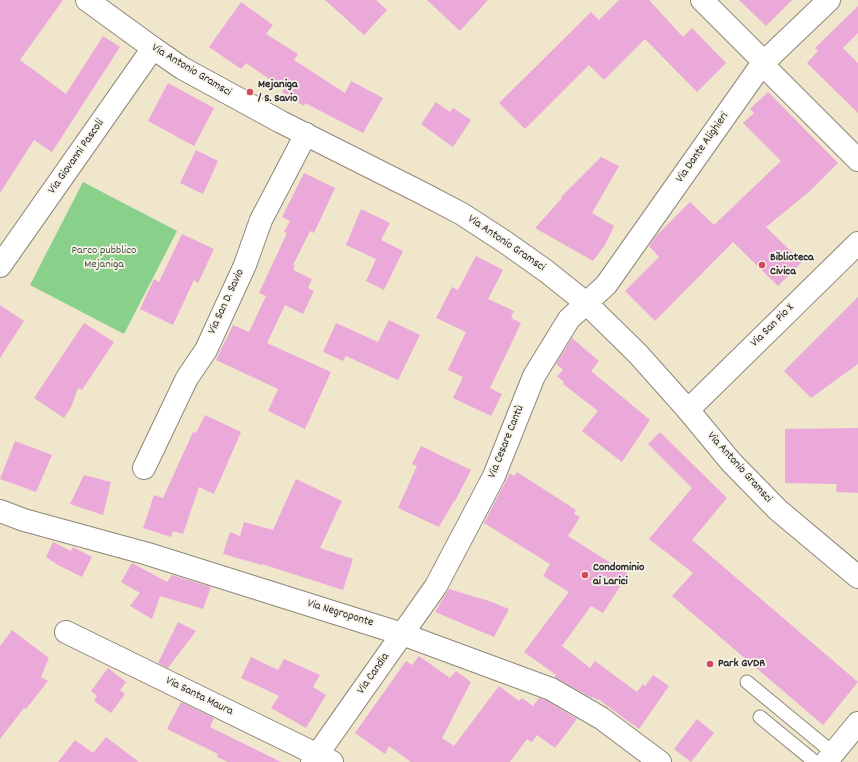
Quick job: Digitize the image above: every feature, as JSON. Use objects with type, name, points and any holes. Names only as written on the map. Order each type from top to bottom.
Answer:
[{"type":"street","name":"Via Antonio Gramsci","points":[[87,0],[182,68],[462,214],[546,271],[586,303],[638,354],[688,410],[731,462],[778,510],[858,577]]},
{"type":"street","points":[[702,0],[858,160]]},
{"type":"street","name":"Via Dante Alighieri","points":[[586,303],[606,285],[763,62],[829,0]]},
{"type":"street","name":"Via Giovanni Pascoli","points":[[0,266],[153,48]]},
{"type":"street","name":"Via San D. Savio","points":[[144,468],[187,378],[206,350],[244,265],[262,220],[306,134]]},
{"type":"street","name":"Via San Pio X","points":[[688,410],[858,242]]},
{"type":"street","name":"Via Cesare Cantù","points":[[436,586],[494,476],[534,376],[569,318],[586,303]]},
{"type":"street","name":"Via Negroponte","points":[[0,511],[24,520],[148,554],[402,634],[551,690],[601,718],[660,762]]},
{"type":"street","name":"Via Candia","points":[[321,760],[402,634],[436,586]]},
{"type":"street","name":"Via Santa Maura","points":[[66,632],[321,760]]},
{"type":"street","points":[[825,759],[858,723]]},
{"type":"lane","points":[[747,682],[825,759]]},
{"type":"lane","points":[[760,717],[825,759]]},
{"type":"green space","name":"Parco pubblico Mejaniga","points":[[83,182],[177,231],[124,334],[30,285]]},
{"type":"building","points":[[0,0],[63,0],[20,60],[66,94],[103,36],[120,47],[52,152],[34,140],[0,193]]},
{"type":"building","points":[[325,0],[376,0],[387,10],[364,35]]},
{"type":"building","points":[[427,0],[488,0],[460,31]]},
{"type":"building","points":[[619,0],[649,0],[683,37],[692,28],[726,63],[697,92],[645,39],[604,80],[589,65],[525,129],[499,103],[591,12],[599,20]]},
{"type":"building","points":[[739,0],[792,0],[766,26]]},
{"type":"building","points":[[241,2],[273,25],[266,34],[298,54],[294,60],[345,93],[351,81],[383,98],[363,133],[305,103],[304,106],[282,92],[284,89],[246,63],[241,69],[209,47]]},
{"type":"building","points":[[858,6],[858,33],[843,48],[858,63],[858,113],[807,63],[818,51],[815,48]]},
{"type":"building","points":[[168,83],[214,108],[194,146],[148,121]]},
{"type":"building","points":[[768,92],[838,163],[810,191],[766,227],[802,262],[778,286],[733,242],[655,321],[625,291],[659,257],[649,246],[656,236],[690,202],[714,225],[781,161],[743,123],[754,113],[750,109]]},
{"type":"building","points":[[436,102],[450,112],[453,108],[471,120],[453,147],[421,124]]},
{"type":"building","points":[[196,150],[218,161],[203,194],[180,183]]},
{"type":"building","points":[[601,157],[619,166],[592,213],[614,226],[605,245],[593,261],[535,228],[562,198],[561,197]]},
{"type":"building","points":[[304,173],[335,188],[314,233],[310,231],[293,265],[295,265],[293,270],[312,279],[308,288],[314,291],[303,314],[285,305],[267,343],[331,372],[305,429],[268,411],[278,389],[216,360],[233,325],[249,332],[266,296],[259,293],[287,233],[284,232],[290,221],[282,217]]},
{"type":"building","points":[[361,209],[390,223],[381,240],[403,251],[384,290],[366,281],[376,259],[346,245]]},
{"type":"building","points":[[182,234],[214,249],[198,283],[194,280],[173,325],[140,309],[154,279],[159,282]]},
{"type":"building","points":[[476,256],[503,270],[488,299],[514,311],[511,318],[521,323],[490,388],[502,394],[491,416],[453,398],[463,377],[448,370],[466,332],[436,318],[452,287],[458,290]]},
{"type":"building","points":[[858,297],[858,364],[811,398],[784,371]]},
{"type":"building","points":[[0,305],[24,321],[0,358]]},
{"type":"building","points":[[389,320],[420,335],[398,380],[346,356],[343,361],[323,352],[336,323],[378,342]]},
{"type":"building","points":[[84,323],[114,342],[82,390],[78,388],[71,407],[64,418],[34,398]]},
{"type":"building","points":[[572,338],[599,361],[591,371],[650,420],[622,462],[582,431],[598,411],[563,384],[564,382],[557,376],[563,370],[556,364]]},
{"type":"building","points":[[205,415],[241,432],[214,494],[199,487],[183,534],[173,531],[171,537],[143,528],[154,495],[163,498],[193,432],[196,433]]},
{"type":"building","points":[[858,428],[858,493],[836,492],[837,484],[785,483],[785,429]]},
{"type":"building","points":[[660,432],[727,498],[692,540],[858,682],[823,725],[672,596],[693,573],[649,539],[692,488],[648,444]]},
{"type":"building","points":[[15,441],[52,455],[36,492],[0,479]]},
{"type":"building","points":[[421,446],[471,470],[455,501],[439,527],[398,508],[417,466],[412,464]]},
{"type":"building","points":[[517,472],[576,510],[574,514],[580,517],[568,536],[628,574],[603,613],[591,606],[562,646],[590,668],[595,661],[637,692],[643,684],[645,686],[653,675],[669,686],[639,729],[598,699],[592,698],[554,677],[556,675],[524,652],[569,592],[543,576],[550,564],[484,523],[510,473],[514,476]]},
{"type":"building","points":[[84,475],[111,482],[103,515],[70,504]]},
{"type":"building","points":[[296,479],[342,501],[320,548],[353,559],[343,590],[262,564],[223,554],[230,532],[240,536],[244,522],[273,530]]},
{"type":"building","points":[[53,542],[71,551],[73,547],[92,557],[82,577],[46,557]]},
{"type":"building","points":[[132,563],[167,582],[172,575],[211,587],[203,609],[160,596],[152,619],[130,606],[140,593],[121,582]]},
{"type":"building","points":[[449,589],[489,601],[509,609],[494,637],[435,612]]},
{"type":"building","points":[[178,622],[196,631],[168,668],[158,663]]},
{"type":"building","points":[[12,630],[49,658],[41,677],[48,681],[26,709],[24,708],[0,739],[0,646]]},
{"type":"building","points":[[419,656],[450,678],[456,671],[471,682],[442,738],[454,746],[499,686],[519,701],[522,698],[533,706],[539,698],[546,700],[577,719],[555,748],[537,735],[532,742],[527,739],[510,762],[411,762],[389,746],[385,754],[355,733],[406,661],[412,665]]},
{"type":"building","points":[[251,657],[278,670],[284,659],[320,675],[313,687],[326,695],[306,728],[271,708],[279,696],[241,678]]},
{"type":"building","points":[[108,668],[126,682],[120,690],[125,694],[111,713],[94,701],[97,696],[91,691]]},
{"type":"building","points":[[181,702],[214,718],[210,727],[281,762],[228,762],[217,757],[218,754],[167,729]]},
{"type":"building","points":[[697,719],[714,733],[691,762],[674,749]]},
{"type":"building","points":[[106,737],[139,762],[58,762],[75,740],[93,753]]},
{"type":"place","name":"Mejaniga / S. Savio","points":[[250,92]]},
{"type":"place","name":"Biblioteca Civica","points":[[762,265]]},
{"type":"place","name":"Condominio ai Larici","points":[[585,575]]},
{"type":"place","name":"Park GVDR","points":[[710,664]]}]
